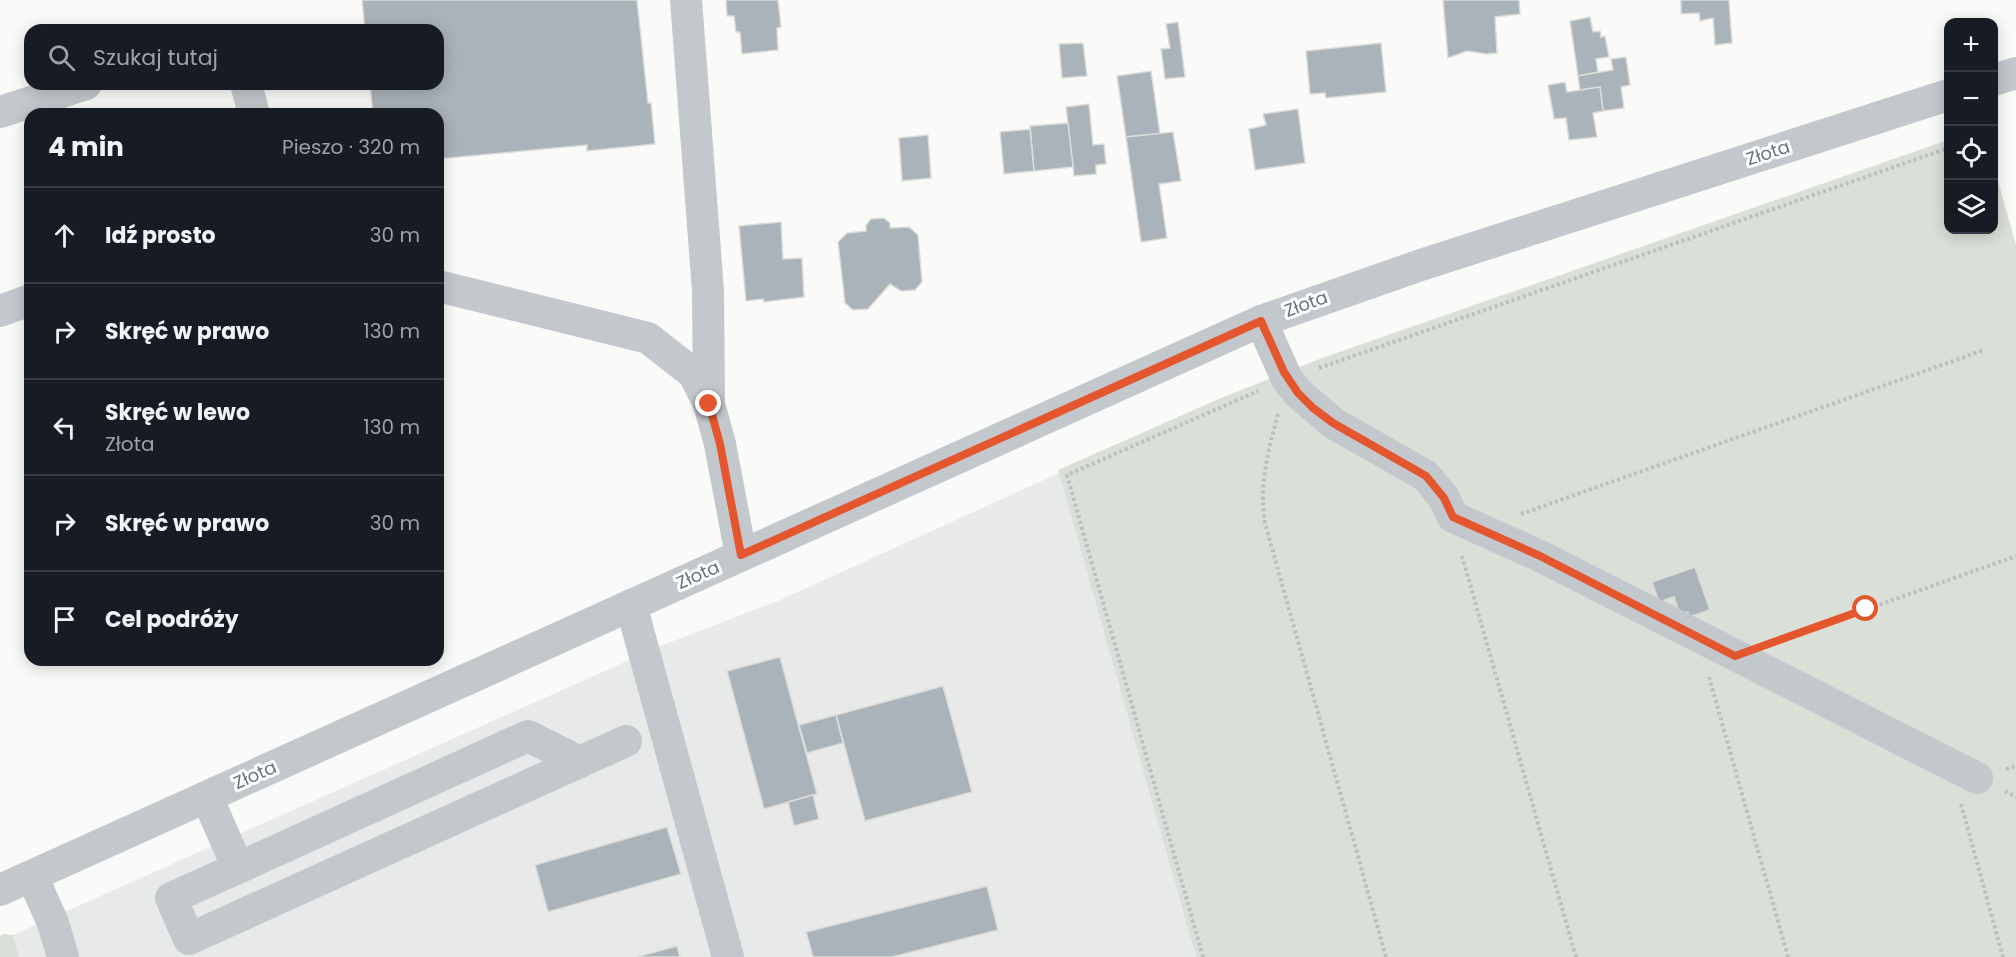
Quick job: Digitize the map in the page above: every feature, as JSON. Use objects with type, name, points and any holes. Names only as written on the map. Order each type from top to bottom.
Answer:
[{"type":"street","points":[[686,0],[708,291],[709,404]]},
{"type":"street","points":[[1998,79],[2016,73]]},
{"type":"street","points":[[0,112],[68,90]]},
{"type":"street","points":[[248,90],[252,108]]},
{"type":"street","name":"Złota","points":[[0,890],[1261,321],[1421,265],[1944,96]]},
{"type":"street","points":[[444,287],[648,338],[694,374],[709,404],[720,444],[741,555]]},
{"type":"street","points":[[0,311],[24,302]]},
{"type":"street","points":[[1261,321],[1287,379],[1313,408],[1333,423],[1426,476],[1466,523],[1540,556],[1964,772]]},
{"type":"street","points":[[631,605],[728,957]]},
{"type":"street","points":[[580,762],[528,736],[171,898],[189,939],[580,762],[626,741]]},
{"type":"street","points":[[207,797],[238,868]]},
{"type":"street","points":[[32,876],[53,923],[63,957]]},
{"type":"path","points":[[1576,957],[1462,555],[1466,523],[1984,350]]},
{"type":"path","points":[[1287,379],[1265,460],[1262,503],[1265,523],[1386,957]]},
{"type":"path","points":[[1735,656],[2016,556]]},
{"type":"path","points":[[1697,636],[1788,957]]},
{"type":"path","points":[[1964,772],[2003,957]]},
{"type":"shaded area","points":[[1944,141],[1944,234],[1998,234],[1998,181],[2016,245],[2016,957],[1196,957],[1058,470],[1221,398],[1322,358]]},
{"type":"shaded area","points":[[1059,473],[1196,957],[19,957],[13,935],[663,645],[778,601]]},
{"type":"shaded area","points":[[13,935],[19,957],[0,957],[0,936]]},
{"type":"building","points":[[362,0],[637,0],[648,103],[651,103],[655,144],[587,151],[587,145],[444,158],[444,108],[372,108],[371,90],[444,90],[444,24],[364,24]]},
{"type":"building","points":[[726,0],[778,0],[781,27],[777,28],[778,50],[742,54],[740,32],[736,32],[734,16],[727,16]]},
{"type":"building","points":[[1443,0],[1519,0],[1520,14],[1495,17],[1497,53],[1467,51],[1448,58]]},
{"type":"building","points":[[1681,0],[1729,0],[1732,43],[1715,45],[1713,18],[1700,21],[1699,13],[1681,14]]},
{"type":"building","points":[[1590,17],[1593,32],[1600,31],[1601,37],[1605,36],[1609,57],[1596,59],[1598,72],[1578,76],[1570,21]]},
{"type":"building","points":[[1178,22],[1185,77],[1165,79],[1161,49],[1170,48],[1166,24]]},
{"type":"building","points":[[1083,43],[1087,76],[1062,78],[1059,44]]},
{"type":"building","points":[[1381,43],[1386,92],[1326,98],[1325,93],[1310,94],[1306,51]]},
{"type":"building","points":[[1626,57],[1630,85],[1621,87],[1624,108],[1603,111],[1600,87],[1580,90],[1578,76],[1613,70],[1611,59]]},
{"type":"building","points":[[1151,71],[1160,134],[1126,137],[1117,76]]},
{"type":"building","points":[[1565,82],[1567,92],[1600,87],[1603,111],[1593,113],[1597,137],[1569,140],[1566,118],[1554,119],[1548,85]]},
{"type":"building","points":[[1089,104],[1093,145],[1104,144],[1106,164],[1096,165],[1096,174],[1074,176],[1066,107]]},
{"type":"building","points":[[1298,109],[1305,163],[1255,170],[1249,129],[1266,125],[1263,114]]},
{"type":"building","points":[[1068,123],[1073,167],[1034,171],[1030,126]]},
{"type":"building","points":[[1030,129],[1034,171],[1004,174],[1000,132]]},
{"type":"building","points":[[1173,132],[1181,181],[1159,184],[1167,238],[1141,242],[1126,137]]},
{"type":"building","points":[[928,135],[931,178],[902,181],[899,138]]},
{"type":"building","points":[[884,218],[890,223],[890,228],[909,227],[918,235],[922,282],[915,290],[901,291],[890,284],[868,309],[853,310],[845,303],[838,242],[847,233],[866,231],[866,225],[871,219]]},
{"type":"building","points":[[781,222],[783,259],[802,258],[804,297],[764,302],[763,299],[746,301],[739,226]]},
{"type":"building","points":[[1695,567],[1710,610],[1689,617],[1688,612],[1680,615],[1674,597],[1659,602],[1652,582]]},
{"type":"building","points":[[780,657],[817,794],[764,809],[727,671]]},
{"type":"building","points":[[943,686],[972,792],[865,821],[836,715]]},
{"type":"building","points":[[836,715],[843,743],[807,753],[799,725]]},
{"type":"building","points":[[813,795],[819,819],[794,826],[788,802]]},
{"type":"building","points":[[667,827],[681,874],[548,912],[535,865]]},
{"type":"building","points":[[987,886],[998,930],[892,957],[813,957],[806,932]]},
{"type":"building","points":[[677,946],[680,957],[637,957]]},
{"type":"route","points":[[709,404],[720,444],[741,555],[1261,321],[1287,379],[1298,393],[1333,423],[1426,476],[1444,498],[1453,517],[1540,556],[1735,656],[1866,609]]}]
